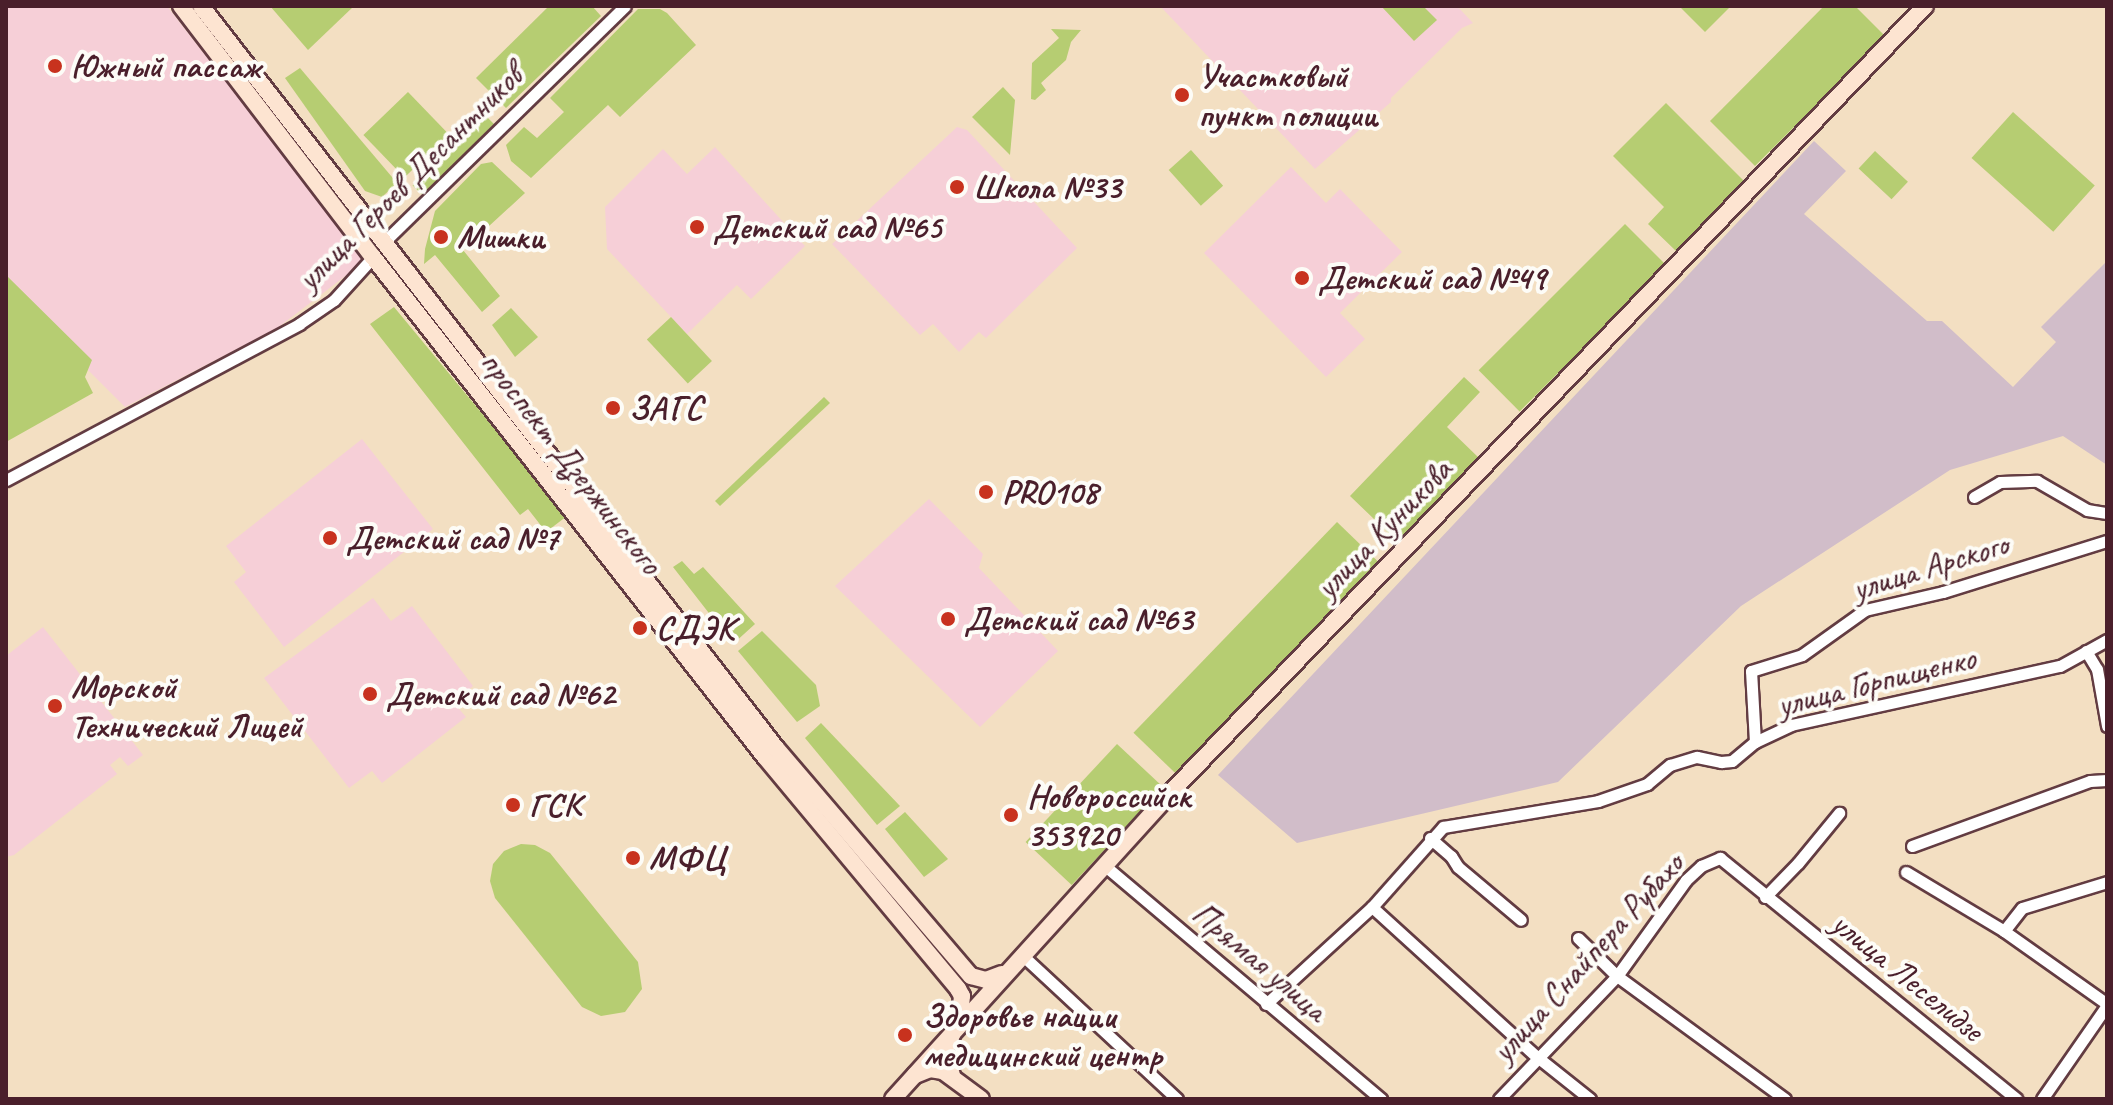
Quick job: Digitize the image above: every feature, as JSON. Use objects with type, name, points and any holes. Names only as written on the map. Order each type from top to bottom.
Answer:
[{"type":"street","name":"проспект Дзержинского","points":[[181,6],[373,257],[958,989]]},
{"type":"street","name":"проспект Дзержинского","points":[[201,6],[386,240],[770,753],[971,976]]},
{"type":"street","name":"улица Героев Десантников","points":[[6,480],[299,324],[334,300],[386,240],[625,6]]},
{"type":"street","name":"улица Куникова","points":[[893,1099],[980,998],[1104,865],[1925,6]]},
{"type":"street","points":[[1974,497],[2000,482],[2037,481],[2087,510],[2107,513]]},
{"type":"street","name":"улица Арского","points":[[1755,742],[1749,689],[1751,671],[1802,655],[1865,610],[1943,592],[2107,541]]},
{"type":"street","name":"улица Горпищенко","points":[[1266,1004],[1372,907],[1430,838],[1443,827],[1598,801],[1647,784],[1670,765],[1697,757],[1732,761],[1755,742],[1791,725],[2060,666],[2107,640]]},
{"type":"street","points":[[2086,651],[2097,669],[2107,726]]},
{"type":"street","points":[[1912,846],[2090,781],[2107,780]]},
{"type":"street","points":[[1765,897],[1839,813]]},
{"type":"street","points":[[1430,838],[1458,867],[1521,920]]},
{"type":"street","name":"улица Леселидзе","points":[[1720,858],[2017,1099]]},
{"type":"street","name":"улица Снайпера Рубахо","points":[[1499,1099],[1536,1056],[1617,976],[1686,880],[1701,866],[1720,858]]},
{"type":"street","name":"Прямая улица","points":[[1104,865],[1381,1099]]},
{"type":"street","points":[[1906,872],[2004,931],[2107,1004],[2042,1099]]},
{"type":"street","points":[[2004,931],[2022,908],[2107,882]]},
{"type":"street","points":[[1372,907],[1536,1056],[1590,1099]]},
{"type":"street","points":[[1578,938],[1617,976],[1785,1099]]},
{"type":"street","points":[[1021,954],[1177,1099]]},
{"type":"street","points":[[971,976],[986,980],[1007,971]]},
{"type":"street","points":[[971,976],[980,998]]},
{"type":"street","points":[[958,989],[980,998]]},
{"type":"street","points":[[952,1075],[945,1051],[962,1004],[958,989]]},
{"type":"street","points":[[913,1076],[937,1069],[952,1075],[981,1099]]},
{"type":"shaded area","points":[[6,6],[167,6],[365,261],[276,329],[125,407],[6,288]]},
{"type":"shaded area","points":[[1160,6],[1457,6],[1473,23],[1462,28],[1391,98],[1391,102],[1315,169]]},
{"type":"shaded area","name":"Школа №33","points":[[957,127],[967,130],[1077,248],[986,338],[979,332],[959,352],[933,324],[920,335],[832,244]]},
{"type":"shaded area","points":[[1814,141],[1846,171],[1804,214],[1927,321],[1942,321],[2013,387],[2056,342],[2041,327],[2107,261],[2107,465],[2063,436],[1950,470],[1741,606],[1558,782],[1297,843],[1218,775]]},
{"type":"shaded area","name":"Детский сад №65","points":[[715,147],[805,246],[751,299],[737,285],[687,334],[607,249],[605,207],[663,149],[687,174]]},
{"type":"shaded area","name":"Детский сад №49","points":[[1291,167],[1326,203],[1340,189],[1402,252],[1340,313],[1365,339],[1326,377],[1204,253]]},
{"type":"shaded area","name":"Детский сад №7","points":[[362,439],[433,529],[284,647],[234,582],[246,572],[226,546]]},
{"type":"shaded area","name":"Детский сад №63","points":[[929,499],[983,554],[979,568],[1058,651],[980,727],[835,586]]},
{"type":"shaded area","name":"Детский сад №62","points":[[373,598],[391,621],[412,606],[473,686],[454,703],[466,717],[382,783],[372,771],[349,788],[264,678]]},
{"type":"shaded area","name":"Морской Технический Лицей","points":[[43,627],[143,755],[128,766],[120,757],[110,765],[117,774],[14,855],[6,857],[6,656]]},
{"type":"green space","points":[[270,6],[354,6],[308,50]]},
{"type":"green space","points":[[549,6],[592,6],[601,16],[506,108],[476,78]]},
{"type":"green space","points":[[1381,6],[1423,6],[1437,20],[1414,41]]},
{"type":"green space","points":[[1679,6],[1731,6],[1705,32]]},
{"type":"green space","points":[[1824,6],[1855,6],[1885,36],[1755,166],[1710,121]]},
{"type":"green space","points":[[638,9],[660,9],[667,13],[696,45],[620,117],[608,105],[531,178],[511,161],[506,145],[524,127],[537,138],[564,112],[550,98]]},
{"type":"green space","points":[[1051,29],[1081,30],[1071,42],[1066,60],[1041,83],[1046,90],[1035,100],[1031,99],[1032,63],[1059,38]]},
{"type":"green space","points":[[300,68],[397,183],[382,197],[365,191],[285,78]]},
{"type":"green space","points":[[1003,87],[1015,100],[1010,155],[972,117]]},
{"type":"green space","points":[[408,92],[449,134],[404,178],[363,135]]},
{"type":"green space","points":[[1666,103],[1745,182],[1676,251],[1648,224],[1664,207],[1613,156]]},
{"type":"green space","points":[[2013,112],[2095,186],[2053,232],[1972,158]]},
{"type":"green space","points":[[484,114],[494,124],[422,195],[413,185]]},
{"type":"green space","points":[[1191,150],[1223,186],[1201,206],[1169,170]]},
{"type":"green space","points":[[1875,151],[1908,182],[1892,199],[1859,169]]},
{"type":"green space","points":[[492,162],[525,193],[463,250],[500,296],[482,312],[435,255],[424,264],[425,249],[435,211],[481,164]]},
{"type":"green space","points":[[1625,224],[1666,265],[1520,411],[1479,370]]},
{"type":"green space","points":[[6,275],[92,360],[85,377],[93,393],[6,442]]},
{"type":"green space","points":[[394,307],[567,516],[546,532],[528,509],[520,515],[370,324]]},
{"type":"green space","points":[[511,308],[538,337],[515,357],[492,325]]},
{"type":"green space","points":[[671,317],[712,361],[688,383],[647,340]]},
{"type":"green space","points":[[1464,377],[1480,392],[1447,427],[1480,459],[1399,543],[1350,496]]},
{"type":"green space","points":[[824,397],[830,403],[720,506],[715,501]]},
{"type":"green space","points":[[1337,522],[1379,562],[1175,773],[1133,733]]},
{"type":"green space","points":[[682,561],[694,574],[703,567],[755,624],[733,644],[673,567]]},
{"type":"green space","points":[[762,631],[816,685],[820,706],[797,722],[738,651]]},
{"type":"green space","points":[[821,723],[900,806],[877,825],[805,738]]},
{"type":"green space","points":[[1117,744],[1163,787],[1072,885],[1026,842]]},
{"type":"green space","points":[[905,812],[948,859],[924,877],[885,829]]},
{"type":"green space","points":[[521,844],[535,845],[550,853],[638,962],[642,989],[625,1012],[601,1016],[582,1007],[495,898],[490,881],[493,864],[504,851]]},
{"type":"place","name":"Южный пассаж","points":[[55,66]]},
{"type":"place","name":"Участковый пункт полиции","points":[[1182,95]]},
{"type":"place","name":"Школа №33","points":[[957,187]]},
{"type":"place","name":"Детский сад №65","points":[[697,227]]},
{"type":"place","name":"Мишки","points":[[441,237]]},
{"type":"place","name":"Детский сад №49","points":[[1302,278]]},
{"type":"place","name":"ЗАГС","points":[[613,408]]},
{"type":"place","name":"PRO108","points":[[986,492]]},
{"type":"place","name":"Детский сад №7","points":[[330,538]]},
{"type":"place","name":"Детский сад №63","points":[[948,619]]},
{"type":"place","name":"СДЭК","points":[[640,628]]},
{"type":"place","name":"Детский сад №62","points":[[370,694]]},
{"type":"place","name":"Морской Технический Лицей","points":[[55,706]]},
{"type":"place","name":"ГСК","points":[[513,805]]},
{"type":"place","name":"Новороссийск 353920","points":[[1011,815]]},
{"type":"place","name":"МФЦ","points":[[633,858]]},
{"type":"place","name":"Здоровье нации медицинский центр","points":[[905,1035]]}]
